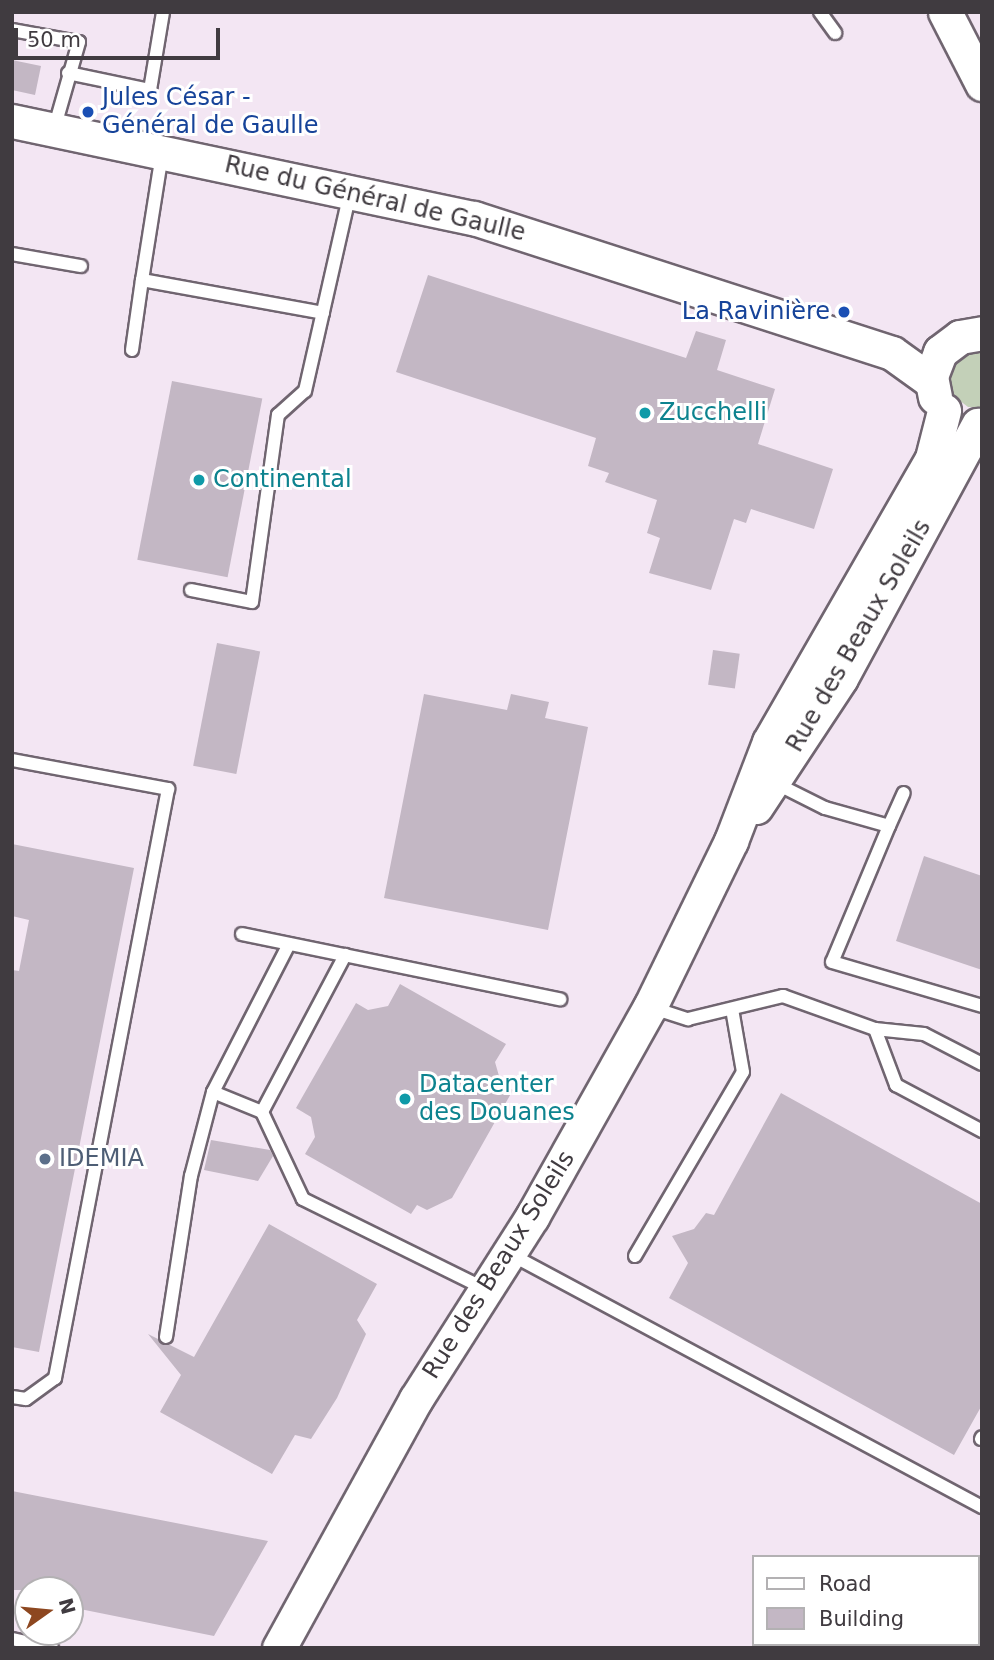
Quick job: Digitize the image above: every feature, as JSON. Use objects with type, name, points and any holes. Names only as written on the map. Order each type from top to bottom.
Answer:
[{"type":"main road","points":[[945,12],[982,84]]},
{"type":"main road","name":"Rue du Général de Gaulle","points":[[12,121],[351,189],[528,234],[892,353],[960,343]]},
{"type":"main road","points":[[960,343],[944,411],[980,425]]},
{"type":"main road","name":"Rue des Beaux Soleils","points":[[279,1648],[415,1399],[510,1254],[650,1007],[765,779],[825,641],[932,458],[944,411]]},
{"type":"main road","name":"Rue des Beaux Soleils","points":[[765,779],[858,648],[980,425]]},
{"type":"lane","points":[[68,73],[150,90],[163,12]]},
{"type":"lane","points":[[820,12],[835,33]]},
{"type":"lane","points":[[12,30],[79,42],[68,73],[54,130]]},
{"type":"lane","points":[[132,350],[163,151]]},
{"type":"lane","points":[[191,590],[252,602],[278,415],[305,391],[351,189]]},
{"type":"lane","points":[[12,254],[81,266]]},
{"type":"lane","points":[[142,281],[323,313]]},
{"type":"lane","points":[[825,641],[858,648]]},
{"type":"lane","points":[[12,760],[168,789],[55,1378],[26,1399],[12,1397]]},
{"type":"lane","points":[[765,779],[825,808],[889,826]]},
{"type":"lane","points":[[904,793],[832,962],[982,1006]]},
{"type":"lane","points":[[242,934],[559,999]]},
{"type":"lane","points":[[166,1337],[191,1176],[213,1092],[289,944]]},
{"type":"lane","points":[[262,1112],[345,955]]},
{"type":"lane","points":[[650,1007],[677,1019],[783,996],[875,1029],[924,1034],[982,1064]]},
{"type":"lane","points":[[635,1256],[743,1072],[732,1009]]},
{"type":"lane","points":[[875,1029],[896,1085],[982,1131]]},
{"type":"lane","points":[[213,1092],[262,1112],[303,1199],[486,1290]]},
{"type":"lane","points":[[510,1254],[982,1507]]},
{"type":"lane","points":[[12,1639],[52,1648]]},
{"type":"green space","points":[[982,351],[982,407],[968,407],[950,393],[946,379],[961,354]]},
{"type":"building","points":[[12,60],[41,66],[35,95],[12,90]]},
{"type":"building","name":"Zucchelli","points":[[428,275],[686,358],[696,331],[726,340],[717,370],[775,389],[758,444],[833,469],[814,529],[751,509],[746,523],[734,519],[711,590],[649,573],[660,538],[647,533],[657,500],[605,482],[609,473],[588,466],[596,438],[396,372]]},
{"type":"building","name":"Continental","points":[[172,381],[262,399],[228,577],[137,560]]},
{"type":"building","points":[[217,643],[260,651],[236,774],[193,766]]},
{"type":"building","points":[[713,650],[740,654],[735,688],[708,685]]},
{"type":"building","points":[[424,694],[507,710],[511,694],[549,702],[545,718],[588,727],[548,930],[384,898]]},
{"type":"building","name":"IDEMIA","points":[[12,844],[134,868],[39,1352],[12,1347],[12,970],[19,971],[29,920],[12,916]]},
{"type":"building","points":[[924,856],[982,876],[982,970],[896,941]]},
{"type":"building","name":"Datacenter des Douanes","points":[[400,984],[506,1044],[495,1062],[501,1083],[513,1090],[452,1198],[427,1210],[417,1205],[411,1214],[305,1154],[315,1137],[311,1117],[296,1108],[356,1003],[368,1010],[388,1006]]},
{"type":"building","points":[[781,1093],[982,1204],[982,1405],[954,1455],[669,1298],[688,1263],[672,1236],[694,1229],[706,1213],[714,1215]]},
{"type":"building","points":[[211,1140],[270,1150],[273,1156],[258,1181],[204,1170]]},
{"type":"building","points":[[269,1224],[377,1284],[357,1320],[366,1334],[337,1398],[311,1439],[295,1435],[272,1474],[160,1412],[181,1375],[148,1334],[194,1357]]},
{"type":"building","points":[[12,1491],[268,1541],[214,1636],[84,1610],[84,1576],[14,1576],[12,1590]]},
{"type":"place","name":"Jules César - Général de Gaulle","points":[[88,112]]},
{"type":"place","name":"La Ravinière","points":[[844,312]]},
{"type":"place","name":"Zucchelli","points":[[645,413]]},
{"type":"place","name":"Continental","points":[[199,480]]},
{"type":"place","name":"Datacenter des Douanes","points":[[405,1099]]},
{"type":"place","name":"IDEMIA","points":[[45,1159]]}]
